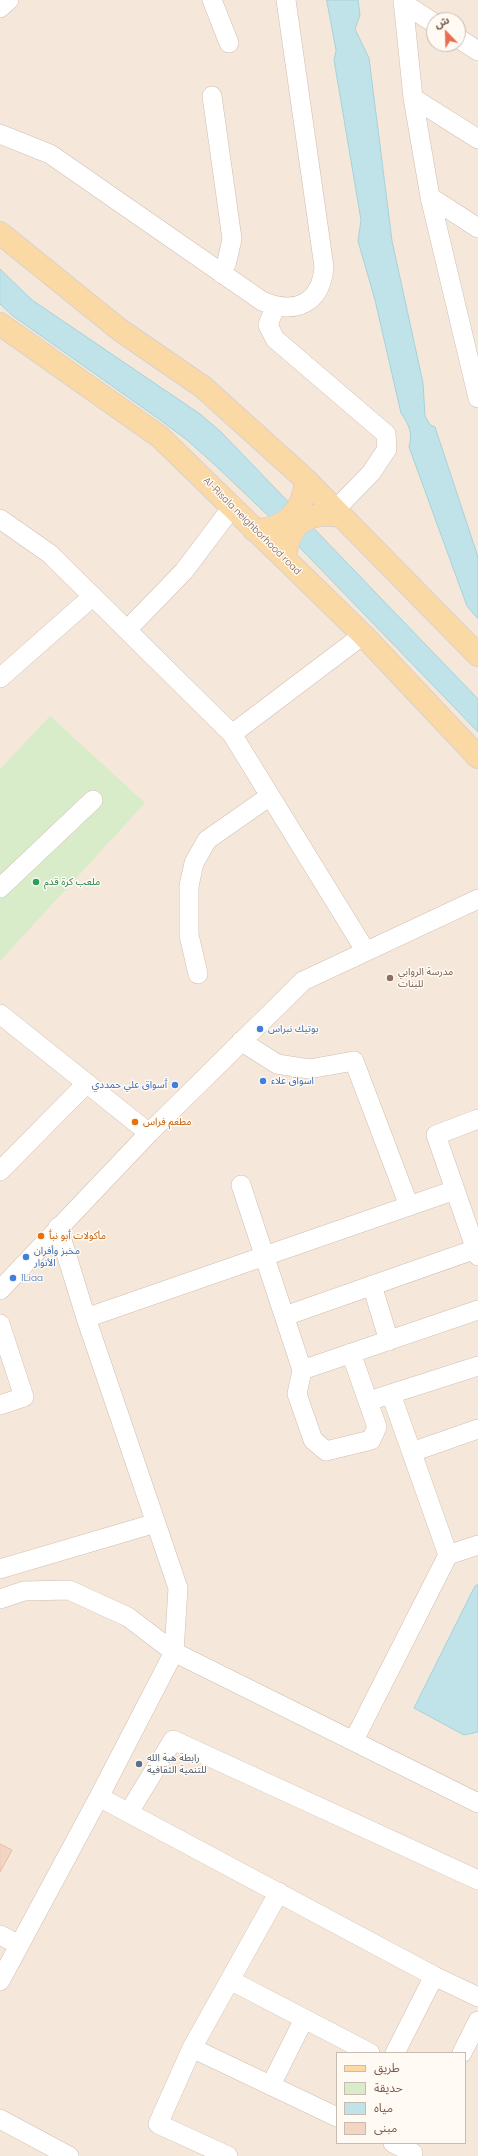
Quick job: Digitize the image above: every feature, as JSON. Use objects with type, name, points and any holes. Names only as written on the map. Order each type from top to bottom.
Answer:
[{"type":"main road","points":[[0,233],[120,330],[203,387],[304,489],[332,513],[478,655]]},
{"type":"main road","name":"Al-Risala neighborhood road","points":[[0,324],[160,437],[233,506],[262,530],[285,553],[478,757]]},
{"type":"main road","points":[[262,530],[287,522],[299,508],[304,489]]},
{"type":"main road","points":[[285,553],[290,535],[298,525],[308,517],[332,513]]},
{"type":"street","points":[[0,8],[9,0]]},
{"type":"street","points":[[212,0],[229,43]]},
{"type":"street","points":[[0,134],[50,154],[262,301],[275,307],[300,306],[310,300],[323,281],[324,267],[286,0]]},
{"type":"street","points":[[403,2],[426,18]]},
{"type":"street","points":[[403,2],[413,98],[430,197],[478,398]]},
{"type":"street","points":[[466,43],[478,51]]},
{"type":"street","points":[[212,96],[232,239],[222,274]]},
{"type":"street","points":[[413,98],[478,139]]},
{"type":"street","points":[[430,197],[478,228]]},
{"type":"street","points":[[275,307],[268,326],[275,339],[386,434],[387,448],[371,473],[332,513]]},
{"type":"street","points":[[127,630],[184,571],[233,506]]},
{"type":"street","points":[[0,519],[50,554],[232,734],[365,950]]},
{"type":"street","points":[[0,678],[93,596]]},
{"type":"street","points":[[232,734],[363,634]]},
{"type":"street","points":[[198,974],[189,935],[189,886],[194,863],[207,840],[270,796]]},
{"type":"street","points":[[0,888],[93,800]]},
{"type":"street","points":[[4,1278],[58,1227],[149,1133],[303,981],[365,950],[478,899]]},
{"type":"street","points":[[0,1014],[149,1133]]},
{"type":"street","points":[[241,1041],[278,1064],[309,1069],[354,1061],[409,1206]]},
{"type":"street","points":[[0,1170],[87,1083]]},
{"type":"street","points":[[285,1316],[372,1286],[477,1253],[436,1134],[478,1119]]},
{"type":"street","points":[[242,1185],[302,1370],[297,1394],[313,1440],[326,1452],[371,1440],[377,1427],[351,1353]]},
{"type":"street","points":[[86,1318],[455,1190]]},
{"type":"street","points":[[0,1981],[99,1797],[174,1652],[178,1588],[86,1318],[58,1227]]},
{"type":"street","points":[[372,1286],[389,1341]]},
{"type":"street","points":[[302,1370],[478,1310]]},
{"type":"street","points":[[0,1324],[24,1397],[0,1405]]},
{"type":"street","points":[[368,1402],[478,1366]]},
{"type":"street","points":[[391,1394],[448,1556]]},
{"type":"street","points":[[412,1452],[478,1429]]},
{"type":"street","points":[[0,1569],[156,1523]]},
{"type":"street","points":[[354,1740],[448,1556],[478,1545]]},
{"type":"street","points":[[0,1599],[24,1591],[69,1590],[128,1617],[174,1652],[354,1740],[478,1804]]},
{"type":"street","points":[[129,1812],[173,1740],[478,1880]]},
{"type":"street","points":[[99,1797],[434,1976],[478,1996]]},
{"type":"street","points":[[228,2156],[158,2124],[192,2048],[279,1892]]},
{"type":"street","points":[[0,1935],[19,1945]]},
{"type":"street","points":[[396,2052],[434,1976]]},
{"type":"street","points":[[230,1980],[368,2052]]},
{"type":"street","points":[[271,2085],[304,2019]]},
{"type":"street","points":[[462,2052],[478,2021]]},
{"type":"street","points":[[192,2048],[336,2117]]},
{"type":"street","points":[[0,2120],[69,2156]]},
{"type":"street","points":[[396,2144],[414,2151]]},
{"type":"shaded area","points":[[0,0],[478,0],[478,2156],[0,2156]]},
{"type":"green space","name":"ملعب كرة قدم","points":[[50,716],[145,803],[0,961],[0,769]]},
{"type":"water","points":[[327,0],[358,0],[360,15],[355,29],[369,58],[392,241],[423,383],[425,416],[430,425],[435,427],[478,557],[478,619],[467,606],[409,447],[411,437],[410,429],[401,413],[375,300],[358,241],[361,220],[334,60],[336,51]]},
{"type":"water","points":[[0,269],[32,300],[200,414],[221,432],[478,699],[478,732],[277,524],[214,464],[187,440],[13,316],[0,304]]},
{"type":"water","points":[[478,1585],[478,1732],[464,1735],[414,1708],[475,1586]]},
{"type":"building","points":[[0,1844],[12,1850],[0,1872]]},
{"type":"place","name":"ملعب كرة قدم","points":[[36,882]]},
{"type":"place","name":"مدرسة الروابي للبنات","points":[[390,978]]},
{"type":"place","name":"بوتيك نبراس","points":[[260,1029]]},
{"type":"place","name":"اسواق علاء","points":[[263,1081]]},
{"type":"place","name":"ٲسواق علي حمددي","points":[[175,1085]]},
{"type":"place","name":"مطعم فراس","points":[[135,1122]]},
{"type":"place","name":"مأكولات ٲبو نبٲ","points":[[41,1236]]},
{"type":"place","name":"مخبز وأفران الأنوار","points":[[26,1257]]},
{"type":"place","name":"ILiaa","points":[[13,1278]]},
{"type":"place","name":"رابطة هبة الله للتنمية الثقافية","points":[[139,1764]]}]
